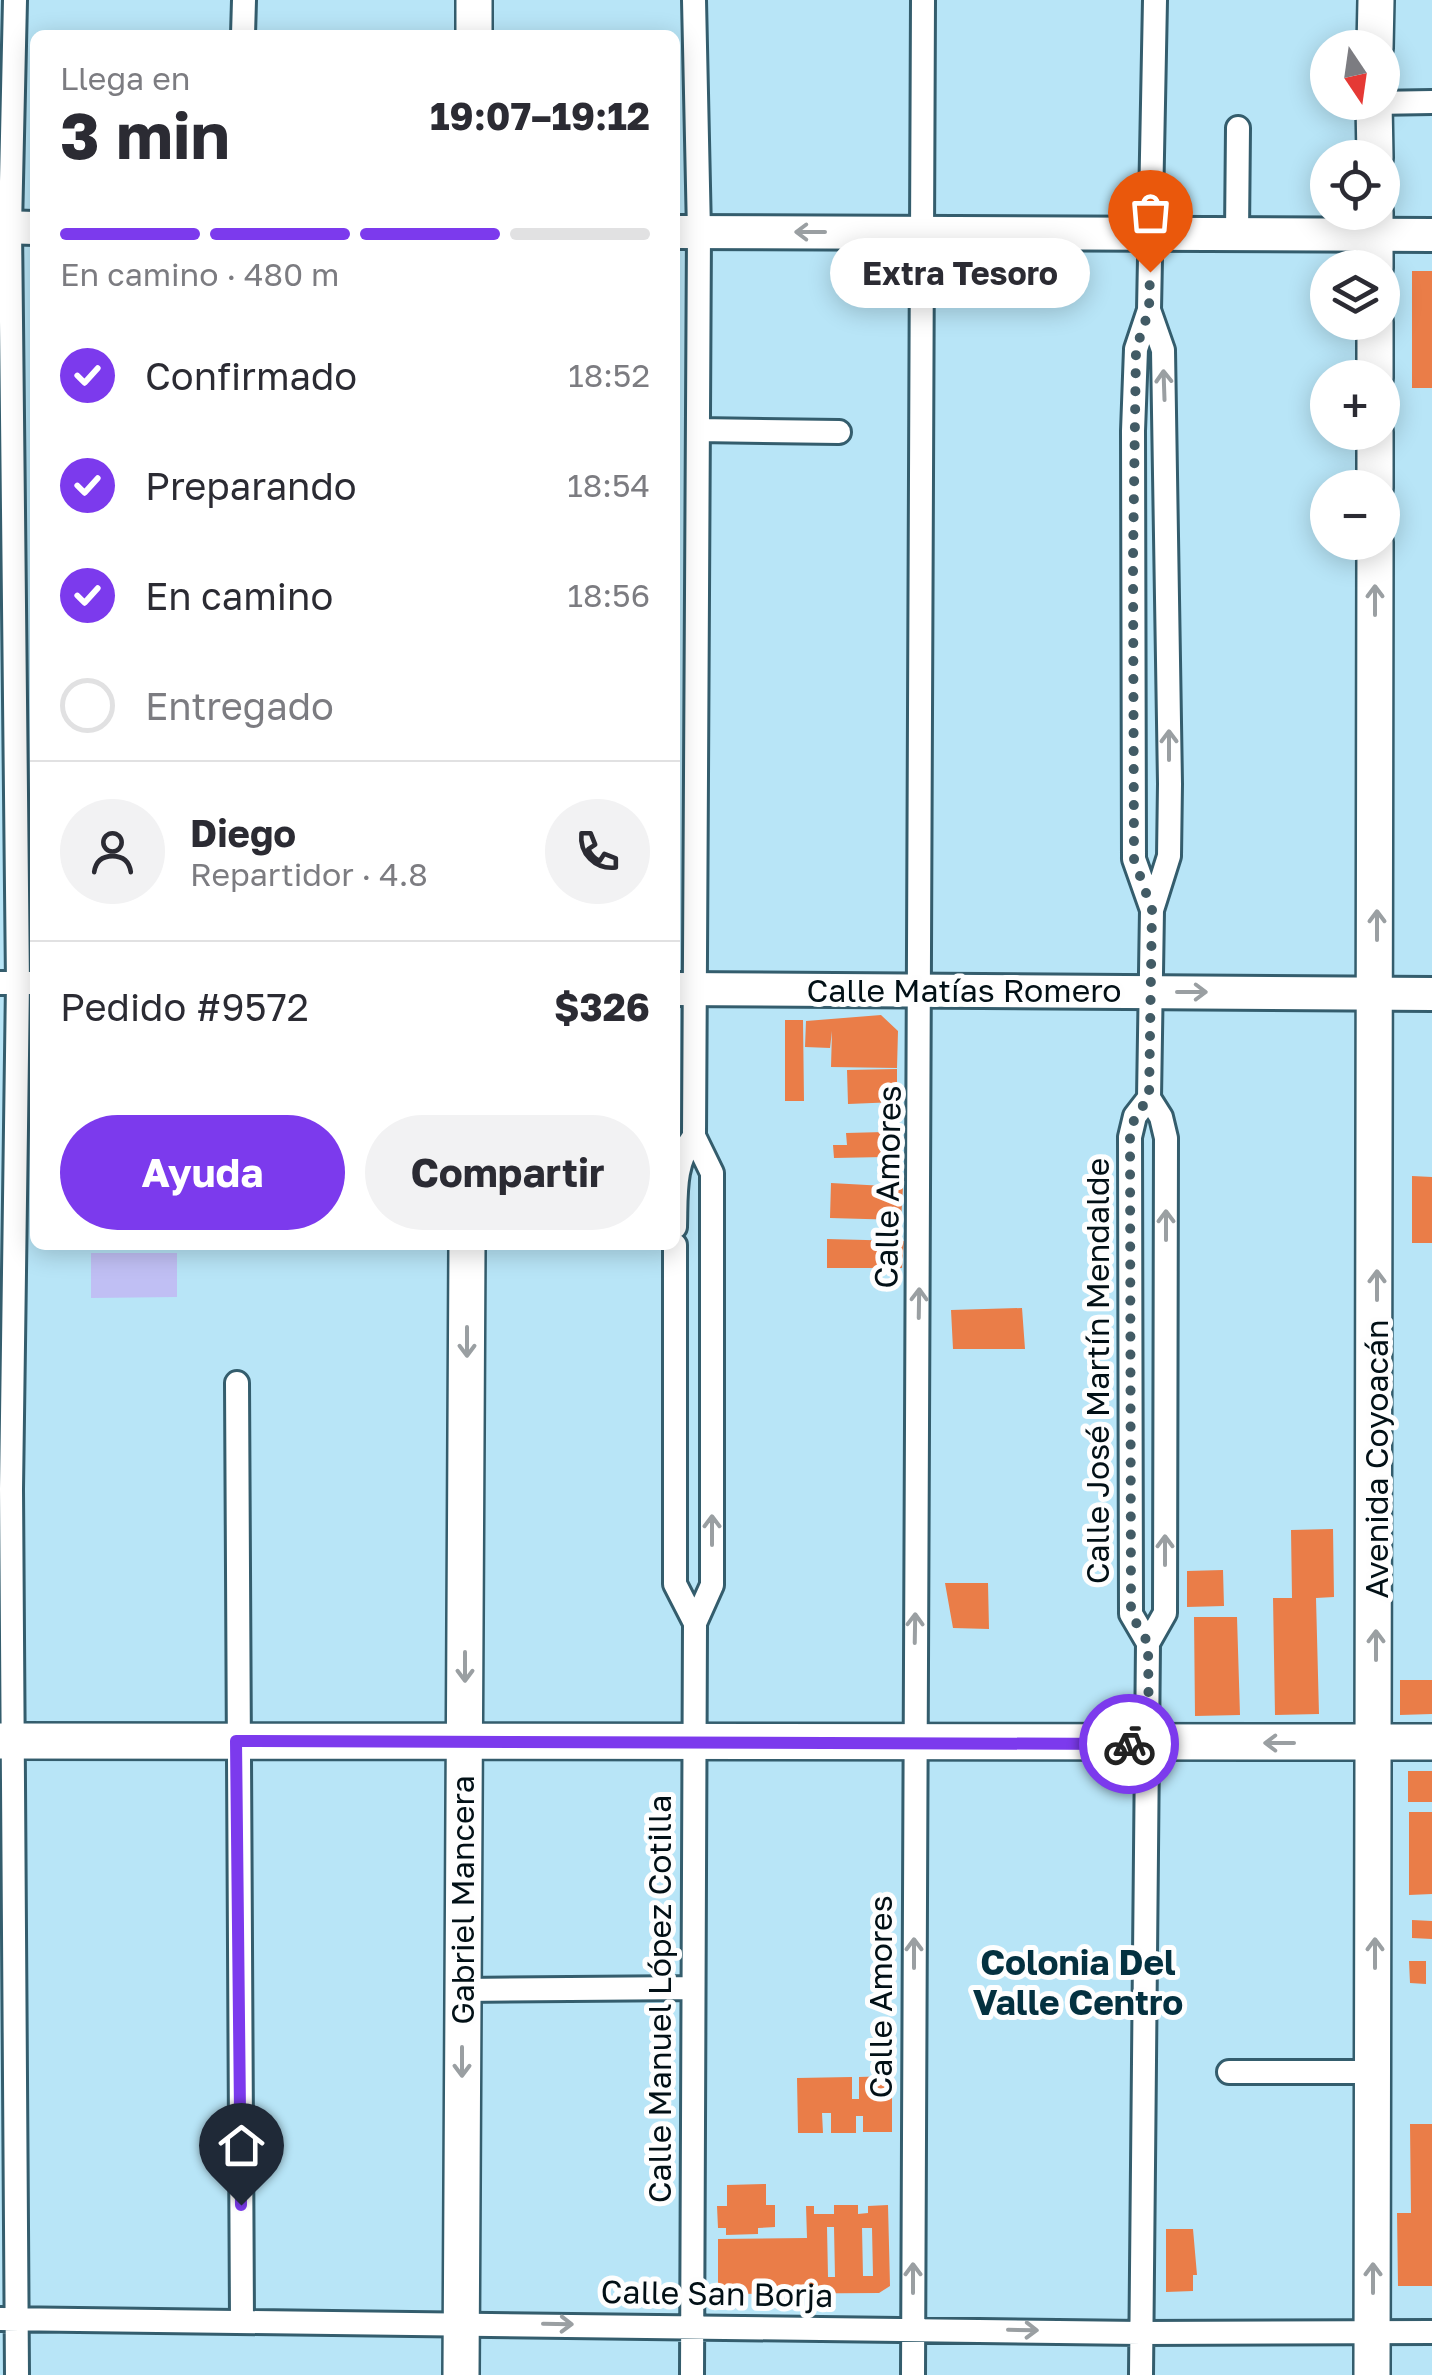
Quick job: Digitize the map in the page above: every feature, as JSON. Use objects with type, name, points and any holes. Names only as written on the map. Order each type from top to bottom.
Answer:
[{"type":"main road","points":[[474,0],[474,30]]},
{"type":"main road","points":[[1375,30],[1376,0]]},
{"type":"main road","name":"Avenida Coyoacán","points":[[1372,2375],[1375,560]]},
{"type":"main road","name":"Gabriel Mancera","points":[[461,2375],[468,1250]]},
{"type":"main road","points":[[6,1741],[1432,1742]]},
{"type":"street","points":[[16,0],[18,983],[6,1237],[8,2319],[16,2375]]},
{"type":"street","points":[[243,30],[244,0]]},
{"type":"street","name":"Calle Manuel López Cotilla","points":[[692,2375],[694,1624],[712,1585],[712,1174],[694,1136],[685,989],[686,547],[698,430],[687,232],[694,0]]},
{"type":"street","name":"Calle Amores","points":[[913,2375],[914,1744],[922,990],[919,232],[923,0]]},
{"type":"street","name":"Calle José Martín Mendalde","points":[[1152,910],[1134,859],[1133,431],[1136,349],[1149,310],[1155,0]]},
{"type":"street","points":[[1400,103],[1432,102]]},
{"type":"street","points":[[1237,233],[1238,128]]},
{"type":"street","points":[[687,232],[1237,233],[1375,238],[1432,235]]},
{"type":"street","name":"Calle José Martín Mendalde","points":[[1148,1643],[1165,1614],[1166,1138],[1161,1117],[1149,1098],[1152,910],[1169,856],[1170,784],[1163,350],[1149,310]]},
{"type":"street","points":[[698,430],[839,432]]},
{"type":"street","points":[[1133,431],[1166,431]]},
{"type":"street","points":[[1133,593],[1168,592]]},
{"type":"street","points":[[1133,784],[1170,784]]},
{"type":"street","name":"Calle Matías Romero","points":[[685,989],[1432,994]]},
{"type":"street","name":"Calle José Martín Mendalde","points":[[1141,2375],[1149,1744],[1148,1643],[1131,1614],[1130,1137],[1135,1116],[1149,1098]]},
{"type":"street","name":"Calle Manuel López Cotilla","points":[[680,1164],[694,1136]]},
{"type":"street","name":"Calle Manuel López Cotilla","points":[[675,1250],[675,1584],[694,1624]]},
{"type":"street","points":[[672,1371],[712,1371]]},
{"type":"street","points":[[238,1384],[236,1741],[242,2321]]},
{"type":"street","points":[[463,1990],[693,1988]]},
{"type":"street","points":[[1228,2072],[1374,2072]]},
{"type":"street","name":"Calle San Borja","points":[[8,2319],[1141,2333],[1432,2332]]},
{"type":"shaded area","points":[[91,1253],[177,1253],[177,1297],[91,1298]]},
{"type":"building","points":[[1412,271],[1432,271],[1432,388],[1412,388]]},
{"type":"building","points":[[881,1015],[898,1031],[897,1068],[831,1067],[832,1031],[830,1048],[805,1047],[806,1021]]},
{"type":"building","points":[[785,1020],[803,1020],[804,1101],[785,1101]]},
{"type":"building","points":[[897,1069],[897,1102],[848,1104],[847,1070]]},
{"type":"building","points":[[884,1132],[884,1157],[834,1158],[833,1145],[847,1145],[846,1133]]},
{"type":"building","points":[[1412,1176],[1432,1177],[1432,1243],[1412,1243]]},
{"type":"building","points":[[831,1183],[903,1187],[901,1220],[830,1218]]},
{"type":"building","points":[[827,1239],[904,1241],[902,1268],[827,1268]]},
{"type":"building","points":[[1022,1308],[1025,1349],[953,1349],[951,1310]]},
{"type":"building","points":[[1333,1529],[1334,1597],[1316,1598],[1319,1714],[1275,1715],[1273,1598],[1292,1598],[1291,1530]]},
{"type":"building","points":[[1223,1570],[1224,1606],[1187,1607],[1187,1571]]},
{"type":"building","points":[[945,1583],[988,1583],[989,1629],[953,1628]]},
{"type":"building","points":[[1194,1617],[1237,1617],[1240,1715],[1195,1716]]},
{"type":"building","points":[[1400,1680],[1432,1680],[1432,1714],[1400,1715]]},
{"type":"building","points":[[1408,1771],[1432,1771],[1432,1802],[1408,1802]]},
{"type":"building","points":[[1409,1812],[1432,1812],[1432,1894],[1409,1895]]},
{"type":"building","points":[[1412,1920],[1432,1921],[1432,1939],[1412,1938]]},
{"type":"building","points":[[1409,1961],[1426,1961],[1426,1984],[1410,1983]]},
{"type":"building","points":[[892,2076],[892,2132],[863,2132],[863,2116],[856,2116],[856,2133],[831,2133],[831,2113],[822,2113],[823,2133],[798,2133],[797,2078],[852,2077],[852,2099],[859,2099],[859,2077]]},
{"type":"building","points":[[1410,2124],[1432,2124],[1432,2286],[1398,2286],[1397,2213],[1411,2213]]},
{"type":"building","points":[[766,2184],[766,2205],[775,2205],[775,2227],[758,2228],[758,2234],[726,2235],[726,2228],[718,2228],[717,2206],[727,2206],[727,2185]]},
{"type":"building","points":[[834,2205],[858,2205],[858,2214],[868,2213],[868,2206],[888,2205],[890,2286],[879,2293],[718,2294],[718,2239],[807,2238],[806,2206],[814,2206],[814,2214],[834,2214]],"holes":[[[827,2227],[834,2227],[835,2277],[828,2277]],[[862,2228],[872,2228],[873,2276],[863,2276]]]},
{"type":"building","points":[[1166,2229],[1193,2229],[1197,2275],[1193,2275],[1193,2291],[1166,2292]]},
{"type":"way so far","points":[[1129,1744],[1149,1744],[1148,1643],[1131,1614],[1130,1137],[1135,1116],[1149,1098],[1152,910],[1139,883],[1134,859],[1133,431],[1136,349],[1149,310],[1150,272]]},
{"type":"place","name":"Extra Tesoro","points":[[1150,272]]},
{"type":"district","name":"Colonia Del Valle Centro","points":[[1078,1983]]},
{"type":"route","points":[[241,2205],[236,1741],[1129,1744]]}]
